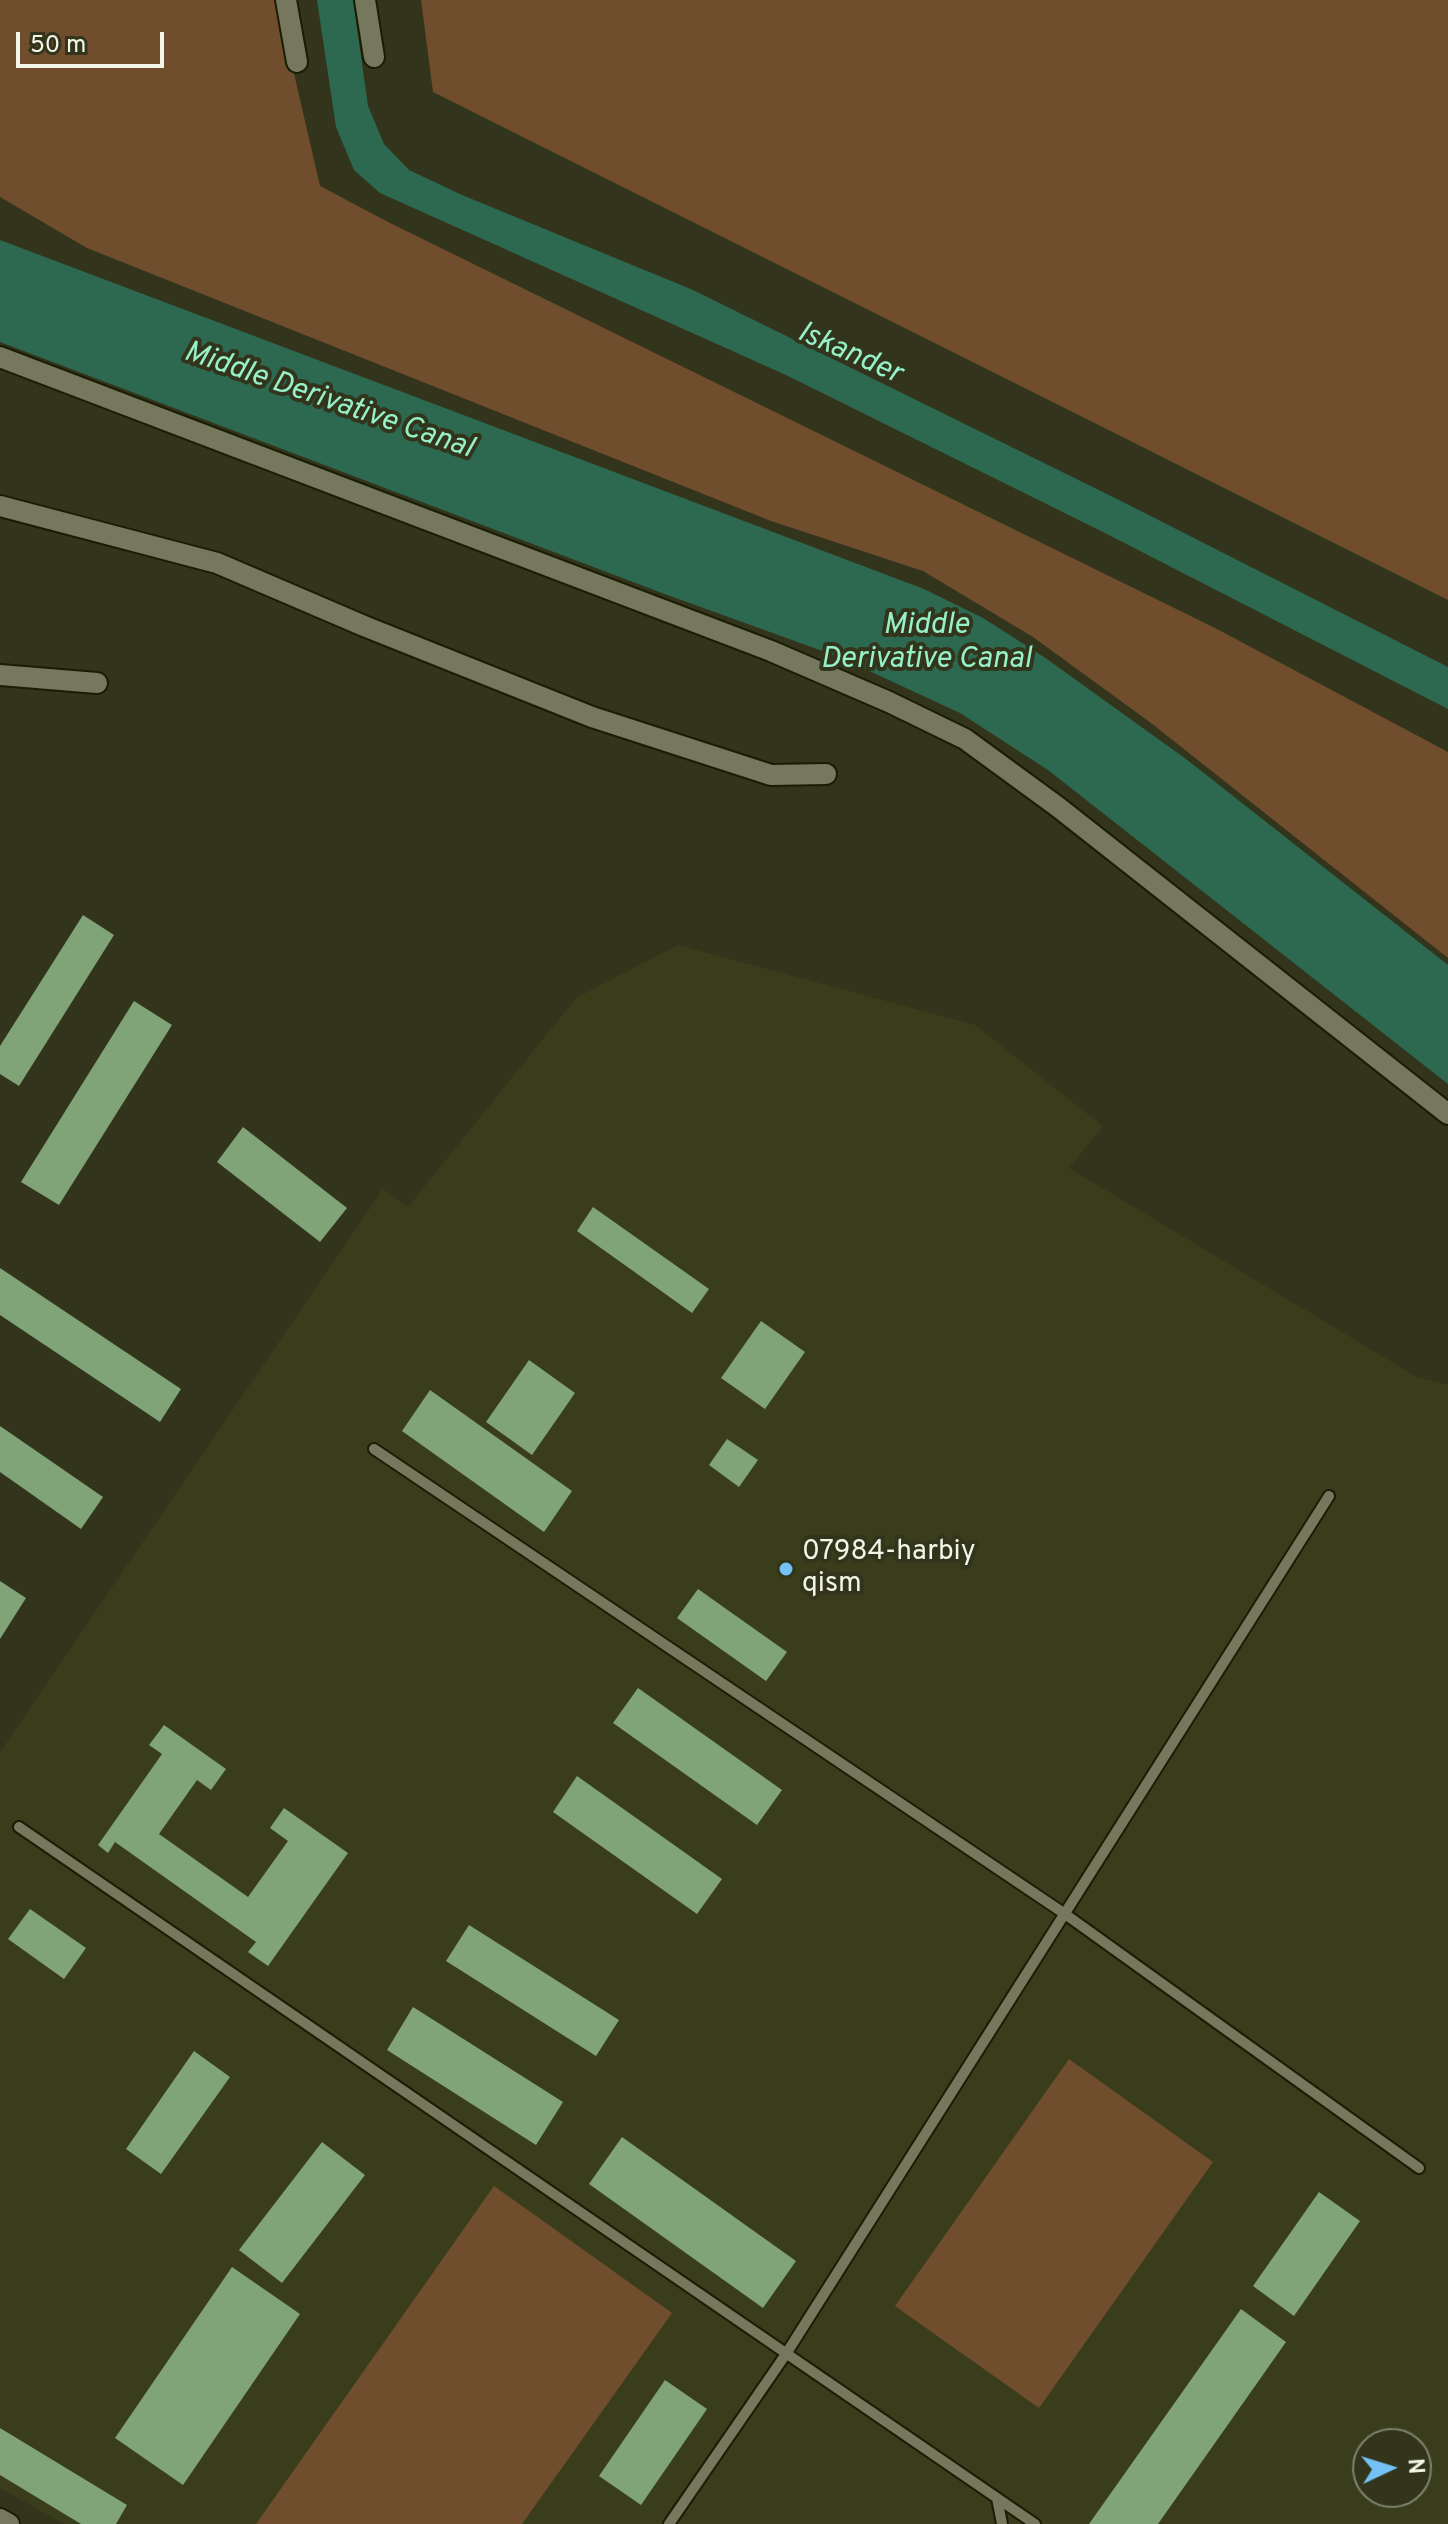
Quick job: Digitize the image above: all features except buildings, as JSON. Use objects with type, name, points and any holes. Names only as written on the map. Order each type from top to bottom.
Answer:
[{"type":"street","points":[[286,0],[297,62]]},
{"type":"street","points":[[365,0],[374,57]]},
{"type":"street","points":[[0,357],[771,651],[965,739],[1058,807],[1448,1114]]},
{"type":"street","points":[[0,506],[217,563],[364,626],[592,717],[771,775],[826,774]]},
{"type":"street","points":[[0,675],[97,683]]},
{"type":"street","points":[[0,2519],[9,2524]]},
{"type":"lane","points":[[374,1449],[1065,1914],[1419,2168]]},
{"type":"lane","points":[[669,2524],[786,2354],[1329,1496]]},
{"type":"lane","points":[[19,1827],[1035,2524]]},
{"type":"lane","points":[[997,2498],[1002,2524]]},
{"type":"shaded area","points":[[0,0],[277,0],[320,186],[1217,629],[1448,752],[1448,958],[1151,723],[1033,637],[923,571],[771,521],[87,248],[0,197]]},
{"type":"shaded area","points":[[421,0],[1448,0],[1448,600],[433,92]]},
{"type":"shaded area","name":"07984-harbiy qism","points":[[678,945],[975,1025],[1103,1126],[1069,1168],[1417,1377],[1448,1385],[1448,2524],[64,2524],[0,2488],[0,1752],[383,1189],[408,1207],[576,998]]},
{"type":"shaded area","points":[[1069,2059],[1213,2162],[1039,2408],[895,2306]]},
{"type":"shaded area","points":[[494,2186],[672,2313],[522,2524],[256,2524]]},
{"type":"water","name":"Iskander","points":[[317,0],[353,0],[368,106],[384,144],[409,170],[462,195],[693,290],[1119,500],[1448,667],[1448,709],[1103,532],[786,375],[380,193],[354,170],[336,127]]},
{"type":"water","name":"Middle Derivative Canal","points":[[0,240],[924,589],[983,618],[1044,657],[1186,759],[1448,965],[1448,1084],[1048,770],[960,713],[839,657],[0,342]]},
{"type":"place","name":"07984-harbiy qism","points":[[786,1569]]}]
